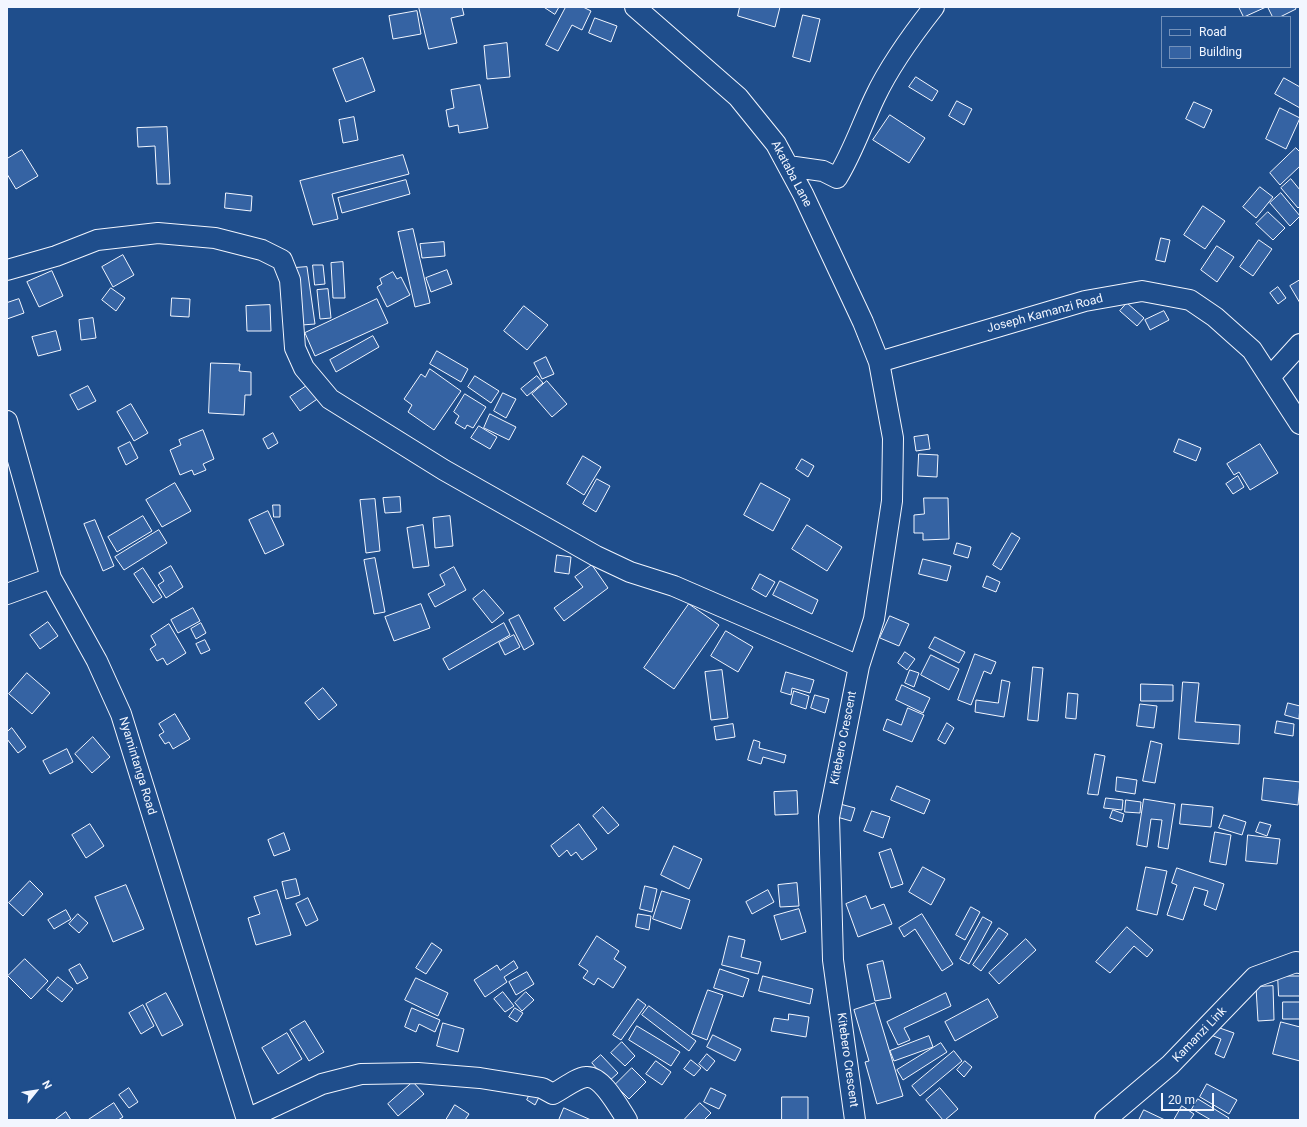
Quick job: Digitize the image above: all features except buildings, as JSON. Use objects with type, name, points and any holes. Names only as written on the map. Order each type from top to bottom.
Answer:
[{"type":"street","name":"Akataba Lane","points":[[635,7],[738,97],[776,144],[864,322],[879,362]]},
{"type":"street","points":[[788,166],[823,170],[837,178],[853,151],[875,96],[911,37],[934,7]]},
{"type":"street","points":[[7,270],[56,256],[97,240],[158,233],[215,238],[262,250],[282,260],[290,280],[295,348],[304,368],[330,400],[444,470],[596,556],[630,572],[674,586],[859,666]]},
{"type":"street","name":"Joseph Kamanzi Road","points":[[879,362],[1084,301],[1142,291],[1190,300],[1215,317],[1252,350],[1300,424]]},
{"type":"street","points":[[1270,376],[1300,344]]},
{"type":"street","name":"Kitebero Crescent","points":[[857,1119],[833,960],[829,817],[859,666],[874,619],[892,501],[893,438],[879,362]]},
{"type":"street","name":"Nyamintanga Road","points":[[7,421],[51,578],[97,661],[121,714],[247,1119]]},
{"type":"street","points":[[7,594],[51,578]]},
{"type":"street","name":"Kamanzi Link","points":[[1105,1120],[1170,1064],[1255,977],[1296,962],[1300,962]]},
{"type":"street","points":[[247,1119],[322,1084],[361,1074],[418,1073],[495,1081],[542,1088],[553,1094],[584,1077],[593,1077],[601,1082],[627,1120]]}]
